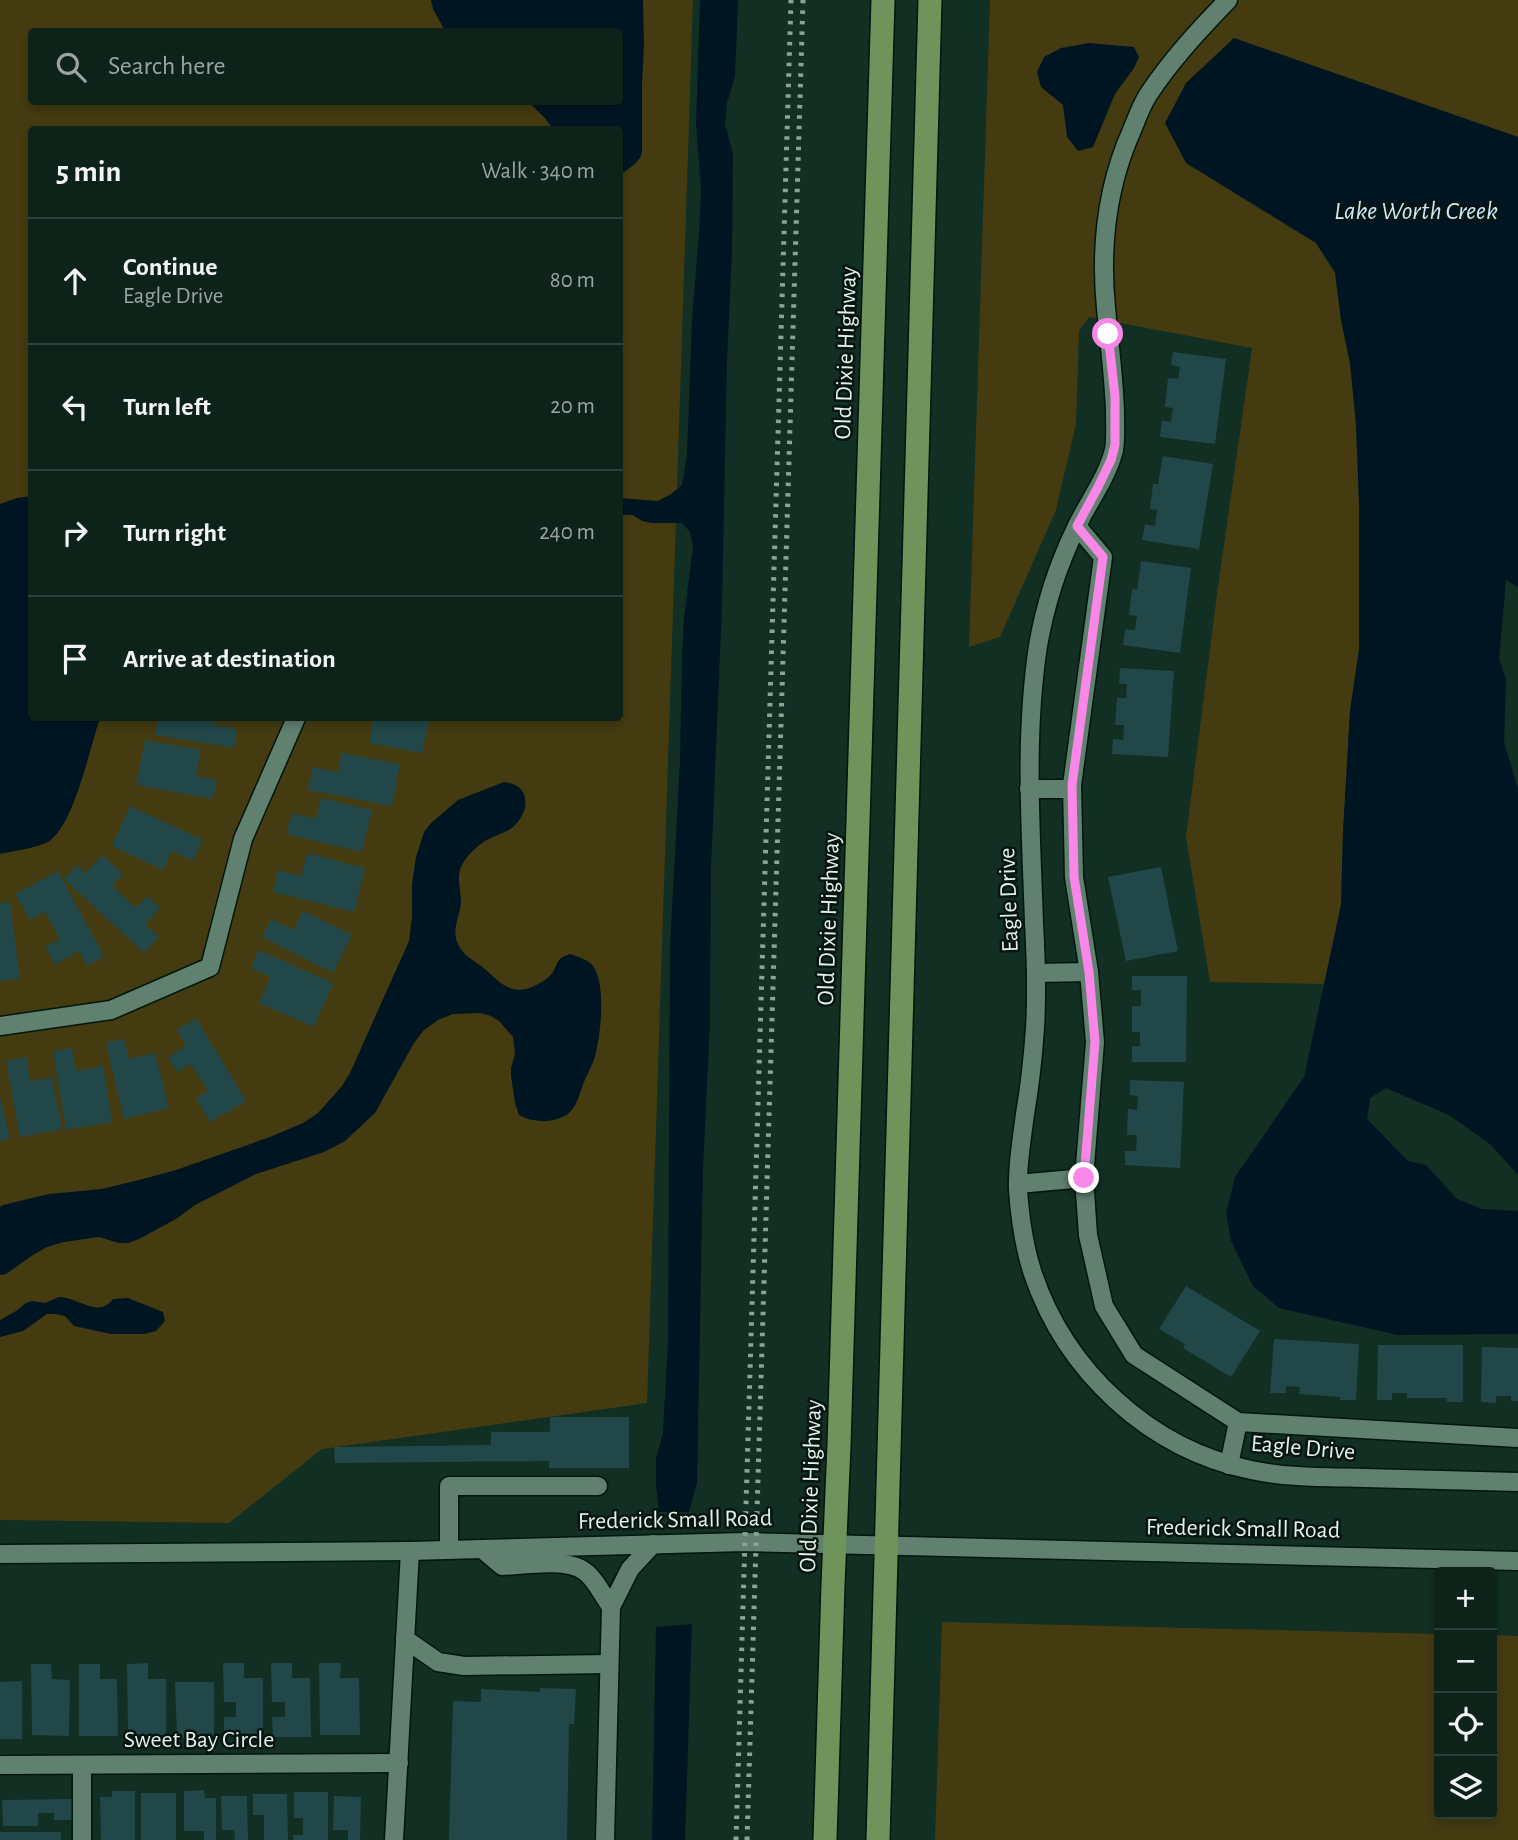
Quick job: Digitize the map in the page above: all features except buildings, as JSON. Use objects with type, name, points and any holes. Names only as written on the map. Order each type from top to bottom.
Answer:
[{"type":"main road","name":"Old Dixie Highway","points":[[825,1840],[883,0]]},
{"type":"main road","points":[[878,1840],[930,0]]},
{"type":"street","name":"Eagle Drive","points":[[1228,0],[1172,61],[1145,100],[1122,152],[1112,190],[1103,249],[1103,278],[1115,396],[1115,445],[1111,460],[1077,526],[1054,583],[1038,648],[1030,718],[1036,973],[1035,1026],[1019,1157],[1021,1223],[1033,1274],[1048,1310],[1070,1348],[1094,1379],[1122,1406],[1164,1437],[1229,1465],[1288,1476],[1518,1482]]},
{"type":"street","points":[[1077,526],[1103,557],[1072,789],[1074,877],[1089,972],[1095,1042],[1084,1178],[1088,1235],[1104,1306],[1134,1355],[1238,1422],[1518,1438]]},
{"type":"street","points":[[0,1026],[111,1010],[210,967],[243,839],[295,721]]},
{"type":"street","points":[[1030,789],[1072,789]]},
{"type":"street","points":[[1036,973],[1089,972]]},
{"type":"street","points":[[1018,1184],[1084,1178]]},
{"type":"street","points":[[1229,1465],[1238,1422]]},
{"type":"street","points":[[449,1550],[449,1486],[598,1486]]},
{"type":"street","name":"Frederick Small Road","points":[[0,1555],[410,1551],[745,1542],[1518,1561]]},
{"type":"street","points":[[605,1840],[611,1607],[630,1569],[653,1544]]},
{"type":"street","points":[[482,1549],[502,1566],[565,1564],[584,1571],[611,1607]]},
{"type":"street","points":[[394,1840],[410,1551]]},
{"type":"street","points":[[405,1639],[438,1662],[464,1666],[608,1664]]},
{"type":"street","name":"Sweet Bay Circle","points":[[0,1765],[399,1763]]},
{"type":"street","points":[[82,1765],[82,1840]]},
{"type":"shaded area","points":[[0,0],[693,0],[647,1403],[322,1449],[229,1523],[0,1520]]},
{"type":"shaded area","points":[[990,0],[1518,0],[1518,137],[1419,103],[1258,206],[1316,243],[1335,273],[1350,363],[1356,424],[1359,650],[1350,711],[1341,905],[1325,984],[1210,982],[1186,837],[1252,348],[1089,317],[1079,331],[1076,424],[1056,510],[1000,637],[969,647]]},
{"type":"shaded area","points":[[942,1622],[1434,1634],[1434,1819],[1497,1819],[1497,1635],[1518,1636],[1518,1840],[935,1840]]},
{"type":"water","points":[[431,0],[643,0],[640,158],[623,173],[623,126],[551,126],[531,105],[623,105],[623,28],[443,28]]},
{"type":"water","points":[[700,0],[738,0],[735,76],[727,103],[725,124],[733,154],[732,252],[711,868],[710,1022],[703,1168],[697,1483],[689,1512],[659,1512],[656,1459],[663,1433],[668,1340],[670,946],[680,762],[684,617],[693,547],[690,532],[682,523],[651,523],[633,515],[623,515],[623,498],[658,501],[682,485],[687,455],[692,320],[701,189],[696,124]]},
{"type":"water","name":"Lake Worth Creek","points":[[1234,38],[1518,137],[1518,587],[1506,580],[1499,658],[1506,680],[1504,742],[1518,789],[1518,1175],[1490,1144],[1449,1115],[1386,1088],[1370,1098],[1367,1119],[1408,1161],[1426,1165],[1457,1199],[1482,1209],[1518,1211],[1518,1334],[1398,1335],[1279,1308],[1253,1286],[1231,1241],[1226,1213],[1235,1177],[1304,1077],[1341,905],[1350,711],[1359,650],[1356,424],[1350,363],[1335,272],[1316,243],[1186,163],[1165,123],[1186,83]]},
{"type":"water","points":[[1089,43],[1134,47],[1139,57],[1115,94],[1093,147],[1078,151],[1067,137],[1063,105],[1041,87],[1037,72],[1044,57],[1061,48]]},
{"type":"water","points":[[28,496],[28,721],[99,721],[73,803],[57,833],[43,844],[0,854],[0,504]]},
{"type":"water","points":[[504,782],[519,787],[523,792],[524,811],[513,827],[483,842],[462,864],[459,874],[461,902],[456,939],[466,955],[503,985],[514,989],[526,989],[541,983],[551,975],[560,959],[570,954],[593,966],[601,995],[598,1043],[577,1101],[570,1112],[559,1119],[545,1121],[531,1120],[519,1115],[511,1076],[515,1054],[513,1037],[491,1016],[480,1013],[453,1014],[424,1030],[375,1113],[345,1141],[324,1152],[256,1174],[195,1205],[176,1219],[139,1239],[119,1243],[99,1237],[64,1242],[47,1247],[6,1274],[0,1275],[0,1207],[3,1205],[49,1194],[102,1189],[176,1170],[270,1137],[303,1123],[318,1113],[350,1073],[409,941],[412,884],[416,857],[424,832],[458,800]]},
{"type":"water","points":[[59,1297],[94,1307],[107,1305],[113,1299],[128,1298],[163,1312],[165,1321],[156,1331],[144,1334],[111,1334],[74,1326],[65,1316],[47,1314],[23,1331],[0,1337],[0,1320],[26,1303],[45,1303]]},
{"type":"water","points":[[692,1624],[685,1840],[652,1840],[656,1627]]},
{"type":"railway","points":[[736,1840],[791,0]]},
{"type":"railway","points":[[747,1840],[803,0]]},
{"type":"route","points":[[1084,1178],[1095,1042],[1089,972],[1074,877],[1072,785],[1103,557],[1077,526],[1111,460],[1115,445],[1115,396],[1108,334]]}]
